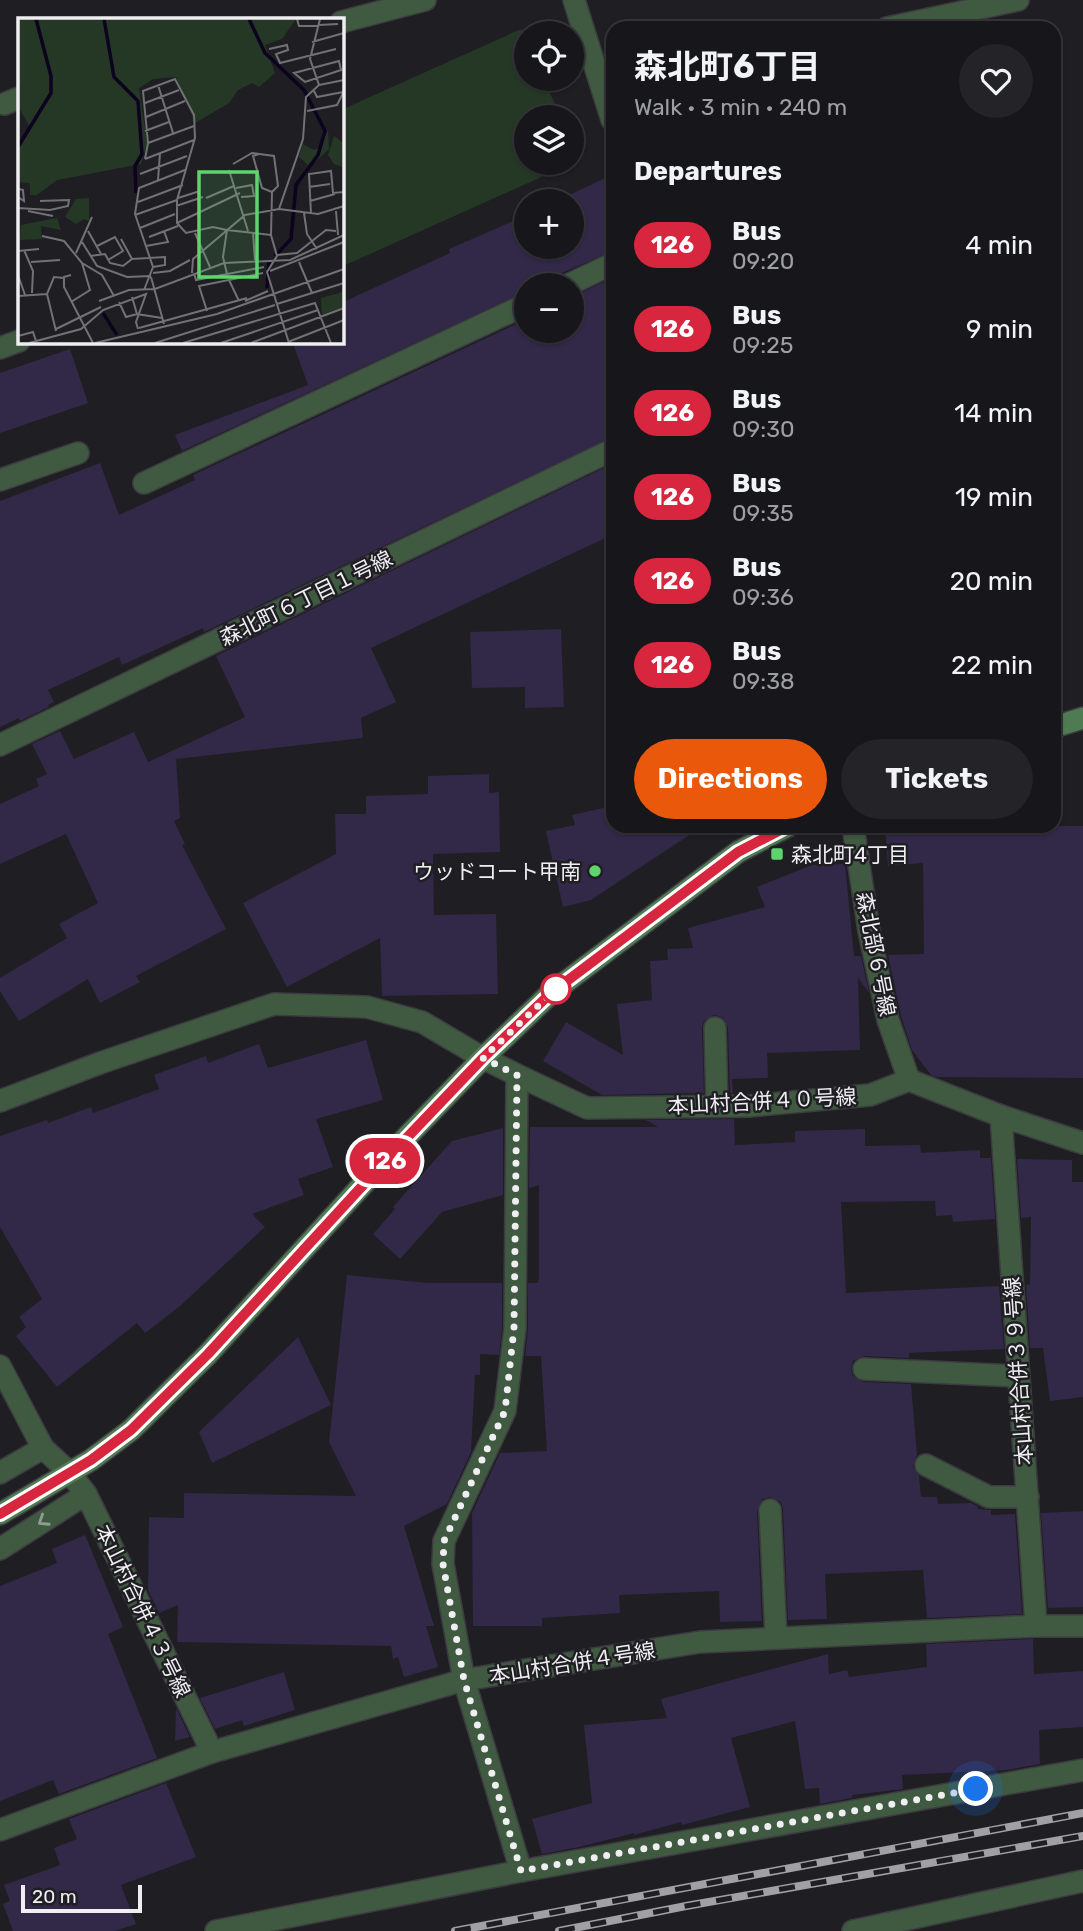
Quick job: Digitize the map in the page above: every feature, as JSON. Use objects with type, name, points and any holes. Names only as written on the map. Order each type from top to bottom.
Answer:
[{"type":"street","points":[[343,21],[425,0]]},
{"type":"street","points":[[574,0],[606,101]]},
{"type":"street","points":[[920,21],[1018,0]]},
{"type":"street","points":[[584,277],[606,267]]},
{"type":"street","points":[[144,483],[514,310]]},
{"type":"street","points":[[0,348],[18,341]]},
{"type":"street","points":[[0,480],[78,453]]},
{"type":"street","name":"森北町６丁目１号線","points":[[0,745],[606,453]]},
{"type":"street","points":[[1061,725],[1083,718]]},
{"type":"street","points":[[0,1514],[70,1473],[131,1430],[208,1354],[483,1058],[551,993],[684,890],[738,852],[775,833]]},
{"type":"street","name":"森北部６号線","points":[[854,833],[869,931],[885,1007],[909,1080]]},
{"type":"street","name":"本山村合併４０号線","points":[[0,1101],[100,1063],[274,1004],[367,1007],[422,1022],[483,1058],[587,1108],[749,1106],[870,1095],[909,1080]]},
{"type":"street","points":[[715,1028],[718,1106]]},
{"type":"street","points":[[517,1075],[514,1328],[505,1411],[444,1541],[443,1564],[464,1680],[521,1871]]},
{"type":"street","points":[[909,1080],[1001,1116],[1083,1143]]},
{"type":"street","name":"本山村合併３９号線","points":[[1001,1116],[1036,1626]]},
{"type":"street","name":"本山村合併４３号線","points":[[0,1366],[43,1448],[70,1473],[86,1494],[212,1752]]},
{"type":"street","points":[[864,1369],[1017,1376]]},
{"type":"street","points":[[0,1473],[43,1448]]},
{"type":"street","points":[[926,1465],[989,1497],[1028,1497]]},
{"type":"street","points":[[0,1549],[86,1494]]},
{"type":"street","points":[[770,1510],[776,1638]]},
{"type":"street","name":"本山村合併４号線","points":[[0,1830],[212,1752],[464,1680],[700,1642],[1083,1626]]},
{"type":"street","points":[[216,1931],[521,1871],[1083,1770]]},
{"type":"street","points":[[853,1931],[1083,1881]]},
{"type":"green space","points":[[514,32],[514,91],[549,91],[556,105],[514,105],[514,175],[546,175],[343,266],[343,109]]},
{"type":"building","points":[[606,178],[606,254],[562,273],[514,273],[514,297],[182,451],[175,435],[308,385],[293,343],[343,343],[343,302],[450,253],[449,249],[514,221],[514,259],[584,259],[584,189],[582,189]]},
{"type":"building","points":[[606,281],[606,440],[204,632],[203,628],[122,665],[119,657],[48,690],[54,702],[48,705],[49,707],[0,727],[0,501],[100,463],[119,515],[195,480],[193,475],[514,325],[514,343],[584,343],[584,291]]},
{"type":"building","points":[[70,349],[88,403],[0,433],[0,373]]},
{"type":"building","points":[[606,467],[606,538],[371,648],[396,702],[361,718],[363,738],[176,759],[180,818],[174,821],[185,844],[182,845],[226,929],[136,976],[140,982],[100,1003],[88,979],[19,1021],[0,991],[0,978],[67,938],[59,924],[98,903],[66,834],[0,864],[0,804],[39,786],[36,779],[47,774],[32,744],[60,731],[74,759],[134,732],[148,762],[245,717],[216,656]]},
{"type":"building","points":[[561,629],[564,707],[525,708],[525,687],[472,688],[470,632]]},
{"type":"building","points":[[489,774],[489,793],[499,792],[500,852],[433,854],[434,915],[496,914],[498,994],[382,996],[380,938],[287,987],[243,903],[336,854],[335,814],[366,814],[366,796],[428,794],[428,776]]},
{"type":"building","name":"ウッドコート甲南","points":[[606,807],[606,833],[692,833],[591,900],[563,907],[546,831],[575,825],[572,815]]},
{"type":"building","points":[[1061,826],[1083,826],[1083,1078],[931,1075],[912,1050],[901,1016],[888,955],[924,954],[923,863],[888,866],[886,833],[1061,833]]},
{"type":"building","points":[[845,864],[854,956],[861,956],[869,993],[858,978],[860,1050],[767,1053],[768,1078],[732,1079],[733,1093],[730,1093],[728,1027],[722,1017],[714,1015],[704,1021],[702,1028],[704,1093],[602,1095],[543,1061],[566,1022],[623,1055],[617,1004],[652,1000],[650,961],[668,960],[667,949],[693,948],[688,928],[765,907],[757,887],[812,865]]},
{"type":"building","points":[[366,1040],[383,1100],[316,1119],[333,1167],[298,1179],[304,1195],[252,1214],[265,1227],[179,1307],[145,1333],[137,1323],[57,1387],[16,1336],[26,1327],[19,1317],[42,1299],[0,1227],[0,1136],[47,1120],[48,1123],[91,1107],[93,1113],[159,1089],[154,1075],[206,1056],[208,1063],[259,1044],[268,1068]]},
{"type":"building","points":[[734,1119],[735,1145],[795,1142],[795,1131],[865,1129],[865,1146],[920,1145],[921,1153],[980,1150],[980,1158],[991,1158],[995,1219],[953,1222],[952,1215],[936,1216],[935,1201],[841,1202],[846,1293],[999,1286],[1004,1349],[909,1353],[909,1358],[864,1356],[853,1361],[851,1369],[853,1376],[863,1382],[911,1384],[917,1455],[913,1466],[919,1476],[921,1497],[937,1497],[938,1504],[971,1503],[978,1509],[991,1510],[991,1515],[1015,1514],[1022,1614],[927,1618],[923,1570],[825,1574],[827,1619],[788,1620],[783,1509],[781,1502],[770,1497],[762,1499],[757,1511],[762,1621],[720,1622],[719,1591],[619,1595],[620,1613],[542,1618],[542,1626],[473,1626],[472,1513],[500,1453],[547,1451],[541,1356],[525,1356],[528,1283],[538,1283],[539,1276],[539,1185],[529,1188],[530,1127],[658,1127],[646,1120]]},
{"type":"building","points":[[503,1128],[503,1195],[442,1212],[400,1259],[373,1234],[395,1209],[393,1207],[452,1141]]},
{"type":"building","points":[[1017,1159],[1072,1160],[1072,1182],[1083,1182],[1083,1397],[1050,1401],[1043,1348],[1030,1348],[1026,1285],[1030,1284],[1031,1217],[1021,1218]]},
{"type":"building","points":[[347,1275],[428,1283],[502,1283],[499,1355],[480,1354],[480,1375],[475,1375],[471,1452],[447,1504],[404,1526],[434,1626],[426,1626],[438,1667],[404,1677],[398,1657],[393,1659],[391,1646],[177,1642],[178,1605],[159,1613],[148,1590],[149,1517],[184,1518],[184,1493],[356,1496],[329,1442]]},
{"type":"building","points":[[298,1337],[331,1405],[212,1463],[199,1432]]},
{"type":"building","points":[[1083,1511],[1083,1607],[1048,1608],[1041,1513]]},
{"type":"building","points":[[85,1535],[123,1627],[108,1634],[157,1758],[59,1794],[53,1780],[0,1801],[0,1586],[57,1563],[52,1549]]},
{"type":"building","points":[[1033,1639],[1034,1674],[1083,1671],[1083,1727],[1039,1730],[1040,1764],[1007,1770],[902,1775],[903,1789],[852,1795],[852,1798],[820,1804],[819,1788],[805,1789],[795,1721],[731,1738],[750,1807],[682,1825],[681,1822],[634,1835],[542,1854],[532,1819],[592,1803],[584,1725],[667,1718],[661,1699],[828,1654],[829,1674],[847,1670],[849,1677],[927,1667],[926,1644]]},
{"type":"building","points":[[284,1672],[295,1710],[244,1726],[242,1720],[215,1729],[200,1698]]},
{"type":"building","points":[[176,1708],[190,1737],[175,1741]]},
{"type":"building","points":[[166,1783],[196,1857],[121,1885],[136,1924],[115,1931],[13,1931],[3,1904],[10,1901],[4,1885],[60,1865],[54,1848],[77,1839],[69,1819]]},
{"type":"railway","points":[[455,1931],[1083,1813]]},
{"type":"railway","points":[[559,1931],[1083,1836]]},
{"type":"bus line","name":"126","points":[[0,1514],[91,1460],[131,1430],[208,1354],[483,1058],[551,993],[684,890],[738,852],[775,833]]},
{"type":"place","name":"森北町4丁目","points":[[777,854]]},
{"type":"place","name":"ウッドコート甲南","points":[[595,871]]},
{"type":"route","points":[[556,989],[483,1058],[517,1075],[514,1328],[505,1411],[444,1541],[443,1564],[464,1680],[521,1871],[976,1789]]}]
